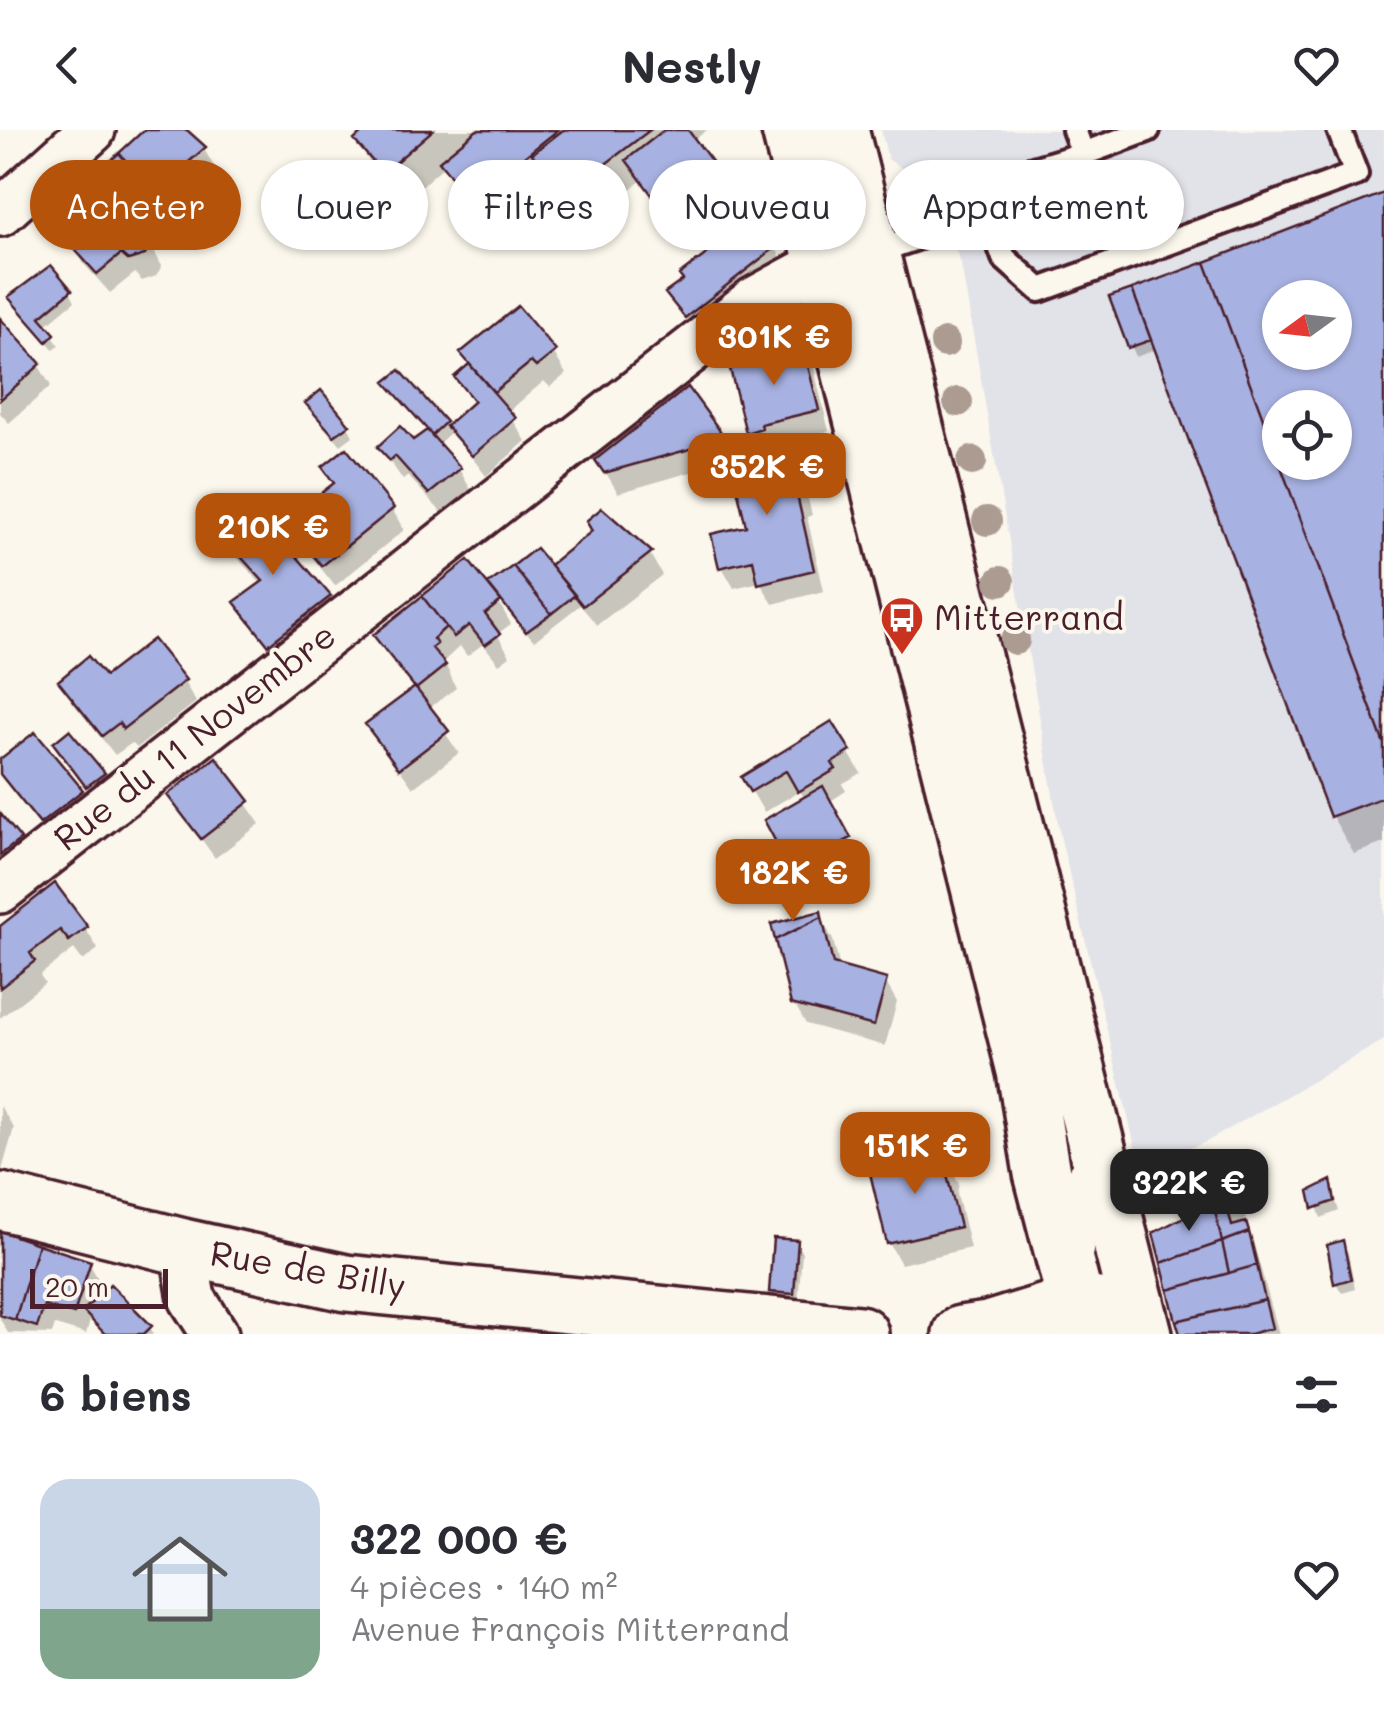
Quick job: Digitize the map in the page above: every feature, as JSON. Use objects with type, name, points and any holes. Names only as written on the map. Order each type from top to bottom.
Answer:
[{"type":"main road","points":[[790,130],[847,258],[1144,1334]]},
{"type":"main road","points":[[840,130],[847,258],[976,808],[1042,1173],[1079,1319]]},
{"type":"main road","name":"Rue de Billy","points":[[0,1201],[346,1283],[860,1334]]},
{"type":"main road","points":[[962,1334],[1079,1319],[1107,1307],[1128,1334]]},
{"type":"street","points":[[0,213],[92,130]]},
{"type":"street","name":"Rue du 11 Novembre","points":[[0,890],[740,312],[782,284],[847,258]]},
{"type":"street","points":[[183,1247],[192,1298],[215,1334]]},
{"type":"lane","points":[[1074,130],[1083,154]]},
{"type":"lane","points":[[1063,160],[1148,130]]},
{"type":"lane","points":[[1184,237],[1356,174],[1340,130]]},
{"type":"lane","points":[[847,258],[886,246]]},
{"type":"lane","points":[[1001,250],[1004,258],[1040,290],[1149,250]]},
{"type":"lane","points":[[976,808],[1062,1104]]},
{"type":"lane","points":[[1076,1159],[1084,1234],[1079,1319]]},
{"type":"shaded area","points":[[881,130],[1384,130],[1384,1040],[1206,1142],[1140,1167],[1060,835],[956,250],[1184,250],[1184,160],[890,160]]},
{"type":"building","points":[[144,130],[187,130],[206,147],[191,160],[125,160],[119,153]]},
{"type":"building","points":[[365,130],[433,130],[398,160],[372,160],[354,140]]},
{"type":"building","points":[[477,130],[558,130],[520,160],[448,160],[448,172],[439,161]]},
{"type":"building","points":[[563,130],[650,130],[611,160],[537,160],[532,154]]},
{"type":"building","points":[[664,130],[688,130],[711,160],[649,160],[649,191],[626,160]]},
{"type":"building","points":[[1384,193],[1384,744],[1286,480],[1352,480],[1352,390],[1262,390],[1262,415],[1205,262]]},
{"type":"building","points":[[75,250],[148,250],[145,255],[128,260],[121,254],[97,274]]},
{"type":"building","points":[[772,250],[685,318],[665,293],[683,280],[679,275],[709,252]]},
{"type":"building","points":[[1205,262],[1262,415],[1262,480],[1286,480],[1384,744],[1384,797],[1330,817],[1132,289]]},
{"type":"building","points":[[51,265],[72,290],[40,317],[55,334],[47,342],[8,297]]},
{"type":"building","points":[[1132,289],[1151,340],[1128,348],[1109,297]]},
{"type":"building","points":[[518,306],[556,351],[536,367],[531,362],[494,392],[460,353]]},
{"type":"building","points":[[0,318],[41,364],[0,400]]},
{"type":"building","points":[[803,346],[819,410],[761,424],[762,428],[746,433],[730,369],[745,365],[744,359]]},
{"type":"building","points":[[469,364],[516,418],[472,456],[446,426],[474,401],[454,377]]},
{"type":"building","points":[[400,370],[446,422],[432,435],[385,382]]},
{"type":"building","points":[[688,387],[726,439],[604,473],[595,460]]},
{"type":"building","points":[[321,390],[350,425],[334,436],[305,403]]},
{"type":"building","points":[[400,426],[413,440],[427,430],[461,468],[429,494],[395,456],[390,461],[377,447]]},
{"type":"building","points":[[790,446],[814,570],[758,584],[753,560],[719,568],[711,534],[746,526],[730,459]]},
{"type":"building","points":[[346,448],[394,508],[322,566],[285,521],[334,483],[322,467]]},
{"type":"building","points":[[254,507],[331,596],[268,645],[234,602],[263,581],[220,534]]},
{"type":"building","points":[[602,508],[652,552],[583,606],[550,565],[592,531],[586,521]]},
{"type":"building","points":[[536,548],[575,595],[551,614],[513,566]]},
{"type":"building","points":[[468,560],[501,601],[485,614],[500,634],[485,645],[469,625],[454,637],[422,596]]},
{"type":"building","points":[[513,566],[551,614],[526,632],[488,584]]},
{"type":"building","points":[[422,596],[446,627],[433,639],[437,644],[432,648],[446,665],[416,689],[373,635]]},
{"type":"building","points":[[153,639],[186,680],[123,729],[119,723],[102,736],[58,681],[88,656],[105,676]]},
{"type":"building","points":[[415,687],[449,731],[399,769],[365,724]]},
{"type":"building","points":[[832,721],[851,751],[832,763],[836,769],[798,792],[786,771],[750,792],[741,777]]},
{"type":"building","points":[[69,730],[105,773],[86,787],[53,743]]},
{"type":"building","points":[[35,732],[83,790],[40,824],[0,774],[0,759]]},
{"type":"building","points":[[216,757],[250,801],[201,839],[167,795]]},
{"type":"building","points":[[823,786],[851,838],[791,870],[764,820]]},
{"type":"building","points":[[0,813],[21,839],[0,855]]},
{"type":"building","points":[[55,883],[88,927],[69,941],[60,930],[30,953],[35,961],[0,988],[0,926]]},
{"type":"building","points":[[821,911],[822,917],[775,940],[771,924]]},
{"type":"building","points":[[822,917],[833,964],[887,979],[874,1026],[791,1004],[775,940]]},
{"type":"building","points":[[929,1147],[942,1149],[949,1160],[946,1171],[960,1227],[887,1244],[869,1169],[918,1157]]},
{"type":"building","points":[[1331,1180],[1335,1201],[1313,1209],[1309,1191]]},
{"type":"building","points":[[1238,1189],[1244,1209],[1229,1214],[1232,1226],[1246,1222],[1249,1232],[1222,1242],[1213,1202]]},
{"type":"building","points":[[1213,1202],[1222,1242],[1161,1263],[1153,1233]]},
{"type":"building","points":[[0,1231],[38,1244],[15,1320],[0,1315]]},
{"type":"building","points":[[1249,1232],[1257,1265],[1229,1273],[1222,1242]]},
{"type":"building","points":[[773,1238],[798,1240],[794,1294],[769,1292]]},
{"type":"building","points":[[1343,1240],[1351,1279],[1334,1284],[1327,1245]]},
{"type":"building","points":[[1222,1242],[1229,1273],[1168,1290],[1161,1263]]},
{"type":"building","points":[[38,1244],[91,1261],[74,1314],[44,1306],[37,1327],[15,1320]]},
{"type":"building","points":[[1257,1265],[1265,1300],[1176,1321],[1168,1290]]},
{"type":"building","points":[[110,1284],[152,1326],[144,1334],[105,1334],[83,1311]]},
{"type":"building","points":[[1265,1300],[1272,1328],[1250,1334],[1180,1334],[1176,1321]]},
{"type":"place","name":"Mitterrand","points":[[902,656]]}]
